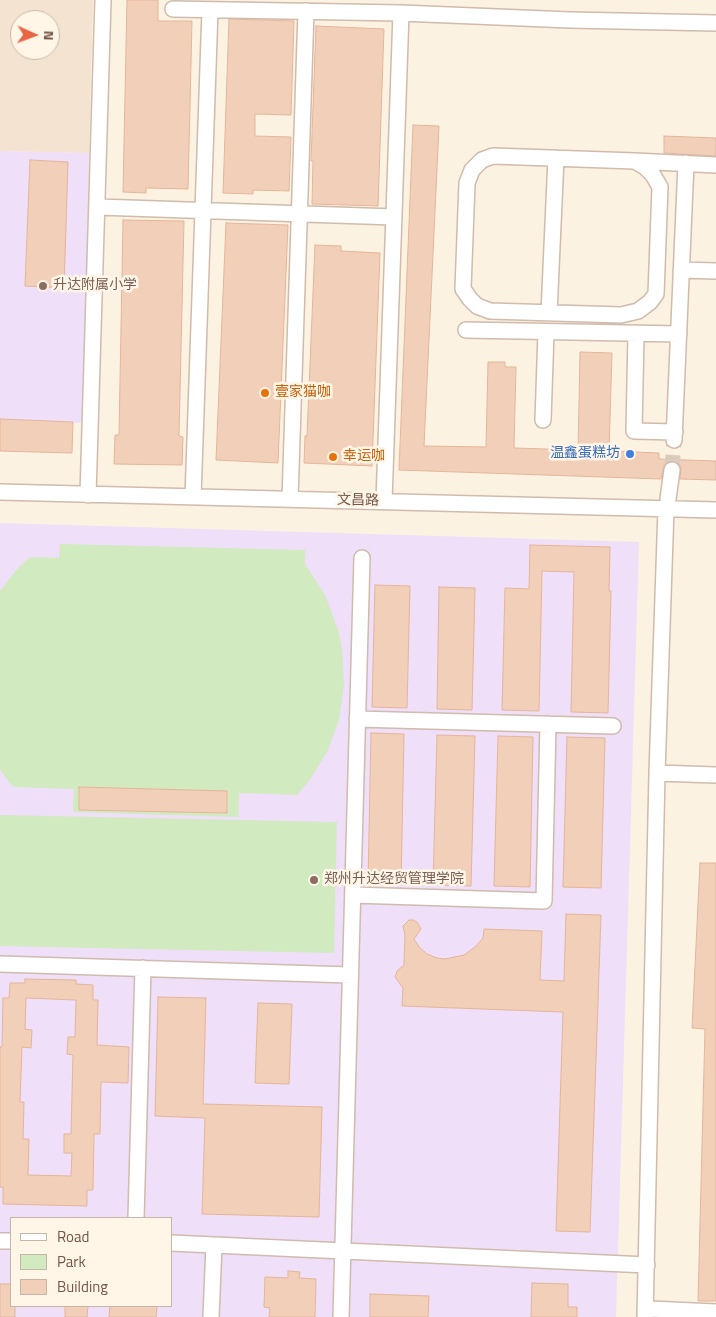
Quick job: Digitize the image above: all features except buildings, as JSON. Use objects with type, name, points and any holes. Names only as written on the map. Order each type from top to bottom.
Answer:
[{"type":"street","points":[[88,494],[103,0]]},
{"type":"street","points":[[173,9],[401,13],[716,23]]},
{"type":"street","points":[[194,497],[210,10]]},
{"type":"street","points":[[290,499],[306,11]]},
{"type":"street","points":[[384,501],[401,13]]},
{"type":"street","points":[[635,161],[653,175],[660,187],[656,294],[650,302],[638,311],[621,315],[490,311],[478,306],[470,299],[463,289],[467,183],[472,170],[482,160],[493,156],[635,161],[716,165]]},
{"type":"street","points":[[549,313],[556,158]]},
{"type":"street","points":[[636,334],[634,431],[675,436],[686,164]]},
{"type":"street","points":[[98,207],[394,217]]},
{"type":"street","points":[[682,270],[716,271]]},
{"type":"street","points":[[466,330],[679,334]]},
{"type":"street","points":[[543,420],[546,332]]},
{"type":"street","points":[[672,470],[667,504],[657,773],[647,1265],[648,1313],[716,1312]]},
{"type":"street","name":"文昌路","points":[[0,492],[384,501],[667,504],[716,510]]},
{"type":"street","points":[[341,1317],[362,558]]},
{"type":"street","points":[[357,719],[613,726]]},
{"type":"street","points":[[353,895],[544,901],[548,724]]},
{"type":"street","points":[[657,773],[716,775]]},
{"type":"street","points":[[0,964],[350,975]]},
{"type":"street","points":[[136,1217],[142,968]]},
{"type":"street","points":[[172,1243],[647,1265]]},
{"type":"street","points":[[211,1317],[214,1245]]},
{"type":"shaded area","points":[[0,0],[93,0],[89,153],[0,151]]},
{"type":"shaded area","name":"升达附属小学","points":[[0,151],[89,153],[84,423],[0,419]]},
{"type":"shaded area","name":"郑州升达经贸管理学院","points":[[0,523],[639,542],[616,1317],[0,1317]]},
{"type":"green space","points":[[60,544],[305,550],[305,564],[325,595],[338,630],[342,649],[344,686],[339,720],[327,752],[309,781],[297,795],[239,793],[239,817],[73,812],[74,789],[13,787],[0,770],[0,591],[18,568],[30,557],[59,558]]},
{"type":"green space","points":[[0,815],[337,822],[334,953],[0,946]]},
{"type":"tunnel","points":[[672,470],[674,440]]},
{"type":"place","name":"升达附属小学","points":[[43,286]]},
{"type":"place","name":"壹家猫咖","points":[[265,393]]},
{"type":"place","name":"温鑫蛋糕坊","points":[[630,454]]},
{"type":"place","name":"幸运咖","points":[[333,457]]},
{"type":"place","name":"郑州升达经贸管理学院","points":[[314,880]]}]
